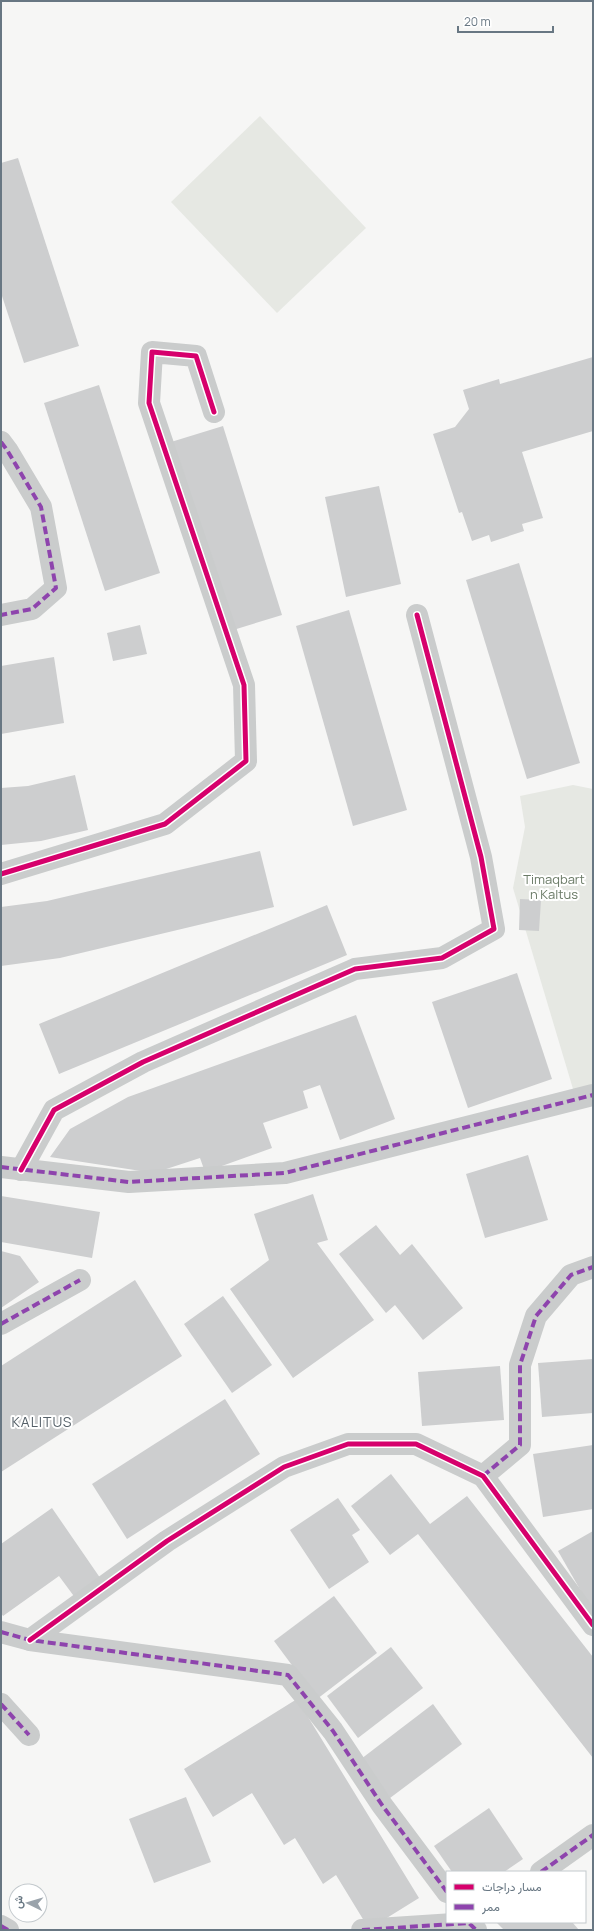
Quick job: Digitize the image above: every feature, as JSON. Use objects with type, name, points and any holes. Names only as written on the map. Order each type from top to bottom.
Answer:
[{"type":"street","points":[[1,874],[165,824],[246,761],[244,685],[149,403],[152,352],[196,356],[214,412]]},
{"type":"street","points":[[1,442],[41,507],[56,588],[32,609],[1,615]]},
{"type":"street","points":[[418,614],[481,857],[494,929],[442,958],[355,969],[143,1062],[54,1110],[11,1168],[129,1182],[285,1174],[593,1094]]},
{"type":"street","points":[[483,1476],[520,1445],[520,1365],[536,1316],[571,1275],[593,1267]]},
{"type":"street","points":[[1,1324],[80,1280]]},
{"type":"street","points":[[30,1640],[167,1541],[284,1467],[348,1444],[416,1444],[483,1476],[593,1625]]},
{"type":"street","points":[[1,1632],[30,1640],[288,1675],[332,1731],[382,1805],[446,1891]]},
{"type":"street","points":[[1,1704],[29,1734]]},
{"type":"street","points":[[541,1871],[593,1835]]},
{"type":"street","points":[[362,1930],[471,1924]]},
{"type":"street","points":[[1,1926],[8,1930]]},
{"type":"green space","points":[[260,116],[366,228],[277,313],[171,202]]},
{"type":"green space","name":"Timaqbart n Kaltus","points":[[573,785],[593,789],[593,1095],[576,1099],[513,888],[525,827],[520,796]]},
{"type":"building","points":[[18,158],[79,346],[24,363],[1,293],[1,163]]},
{"type":"building","points":[[593,357],[593,431],[522,452],[543,518],[522,524],[524,531],[491,542],[489,535],[472,541],[462,512],[459,513],[433,434],[455,427],[469,409],[463,390],[499,379],[500,384]]},
{"type":"building","points":[[99,385],[160,573],[105,591],[44,403]]},
{"type":"building","points":[[223,426],[282,615],[230,631],[171,442]]},
{"type":"building","points":[[379,486],[401,584],[346,597],[325,497]]},
{"type":"building","points":[[519,563],[580,763],[527,779],[466,580]]},
{"type":"building","points":[[349,610],[407,810],[353,826],[296,626]]},
{"type":"building","points":[[140,625],[147,654],[113,661],[107,633]]},
{"type":"building","points":[[54,657],[64,723],[1,734],[1,666]]},
{"type":"building","points":[[75,775],[88,830],[41,841],[1,845],[1,788],[28,786]]},
{"type":"building","points":[[260,851],[274,907],[60,958],[1,966],[1,907],[47,901]]},
{"type":"building","points":[[520,899],[541,900],[539,931],[519,930]]},
{"type":"building","points":[[327,905],[347,955],[59,1074],[39,1024]]},
{"type":"building","points":[[517,973],[552,1079],[468,1108],[432,1002]]},
{"type":"building","points":[[356,1015],[395,1119],[340,1140],[320,1085],[303,1091],[308,1108],[263,1123],[272,1148],[205,1172],[200,1158],[154,1173],[50,1157],[70,1129],[128,1097]]},
{"type":"building","points":[[528,1155],[548,1220],[485,1238],[466,1174]]},
{"type":"building","points":[[313,1194],[328,1240],[317,1243],[374,1320],[293,1378],[230,1289],[269,1260],[254,1214]]},
{"type":"building","points":[[1,1196],[100,1212],[92,1258],[1,1242]]},
{"type":"building","points":[[376,1225],[400,1255],[412,1244],[463,1308],[423,1340],[395,1305],[386,1313],[339,1254]]},
{"type":"building","points":[[1,1251],[20,1256],[39,1282],[1,1308]]},
{"type":"building","points":[[135,1280],[182,1356],[1,1472],[1,1366]]},
{"type":"building","points":[[223,1296],[272,1365],[232,1393],[184,1324]]},
{"type":"building","points":[[593,1359],[593,1413],[542,1417],[538,1363]]},
{"type":"building","points":[[500,1366],[504,1420],[422,1426],[418,1372]]},
{"type":"building","points":[[225,1399],[260,1454],[127,1539],[92,1484]]},
{"type":"building","points":[[593,1445],[593,1509],[543,1517],[533,1454]]},
{"type":"building","points":[[391,1474],[430,1524],[467,1496],[593,1657],[593,1758],[418,1534],[390,1555],[351,1506]]},
{"type":"building","points":[[338,1498],[360,1530],[352,1535],[369,1562],[329,1589],[290,1530]]},
{"type":"building","points":[[52,1508],[105,1585],[79,1603],[59,1576],[3,1616],[1,1613],[1,1544]]},
{"type":"building","points":[[593,1531],[593,1605],[590,1607],[558,1551]]},
{"type":"building","points":[[334,1596],[377,1653],[317,1699],[274,1641]]},
{"type":"building","points":[[391,1647],[423,1688],[358,1738],[327,1696]]},
{"type":"building","points":[[297,1699],[419,1898],[369,1929],[336,1875],[323,1884],[295,1838],[284,1845],[252,1793],[213,1817],[184,1769]]},
{"type":"building","points":[[433,1704],[462,1744],[390,1798],[361,1759]]},
{"type":"building","points":[[186,1797],[211,1862],[154,1883],[129,1819]]},
{"type":"building","points":[[489,1808],[523,1859],[505,1871],[451,1871],[434,1846]]},
{"type":"building","points":[[497,1923],[573,1923],[579,1930],[504,1930]]},
{"type":"marked path","points":[[1,442],[41,507],[56,588],[32,609],[1,615]]},
{"type":"marked path","points":[[1,1167],[129,1182],[285,1173],[593,1095]]},
{"type":"marked path","points":[[483,1476],[520,1445],[520,1365],[536,1316],[571,1275],[593,1267]]},
{"type":"marked path","points":[[1,1324],[80,1280]]},
{"type":"marked path","points":[[1,1632],[30,1640],[288,1675],[333,1731],[382,1805],[446,1891]]},
{"type":"marked path","points":[[1,1704],[29,1735]]},
{"type":"marked path","points":[[542,1871],[593,1835]]},
{"type":"marked path","points":[[362,1930],[469,1923],[476,1930]]},
{"type":"marked path","points":[[1,1926],[8,1930]]},
{"type":"cycle path","points":[[1,874],[165,824],[246,761],[244,685],[149,403],[152,352],[196,356],[214,412]]},
{"type":"cycle path","points":[[21,1170],[54,1110],[143,1062],[355,969],[442,958],[494,929],[481,857],[417,615]]},
{"type":"cycle path","points":[[30,1640],[167,1541],[284,1467],[348,1444],[416,1444],[483,1476],[593,1625]]},
{"type":"district","name":"KALITUS","points":[[42,1422]]}]
